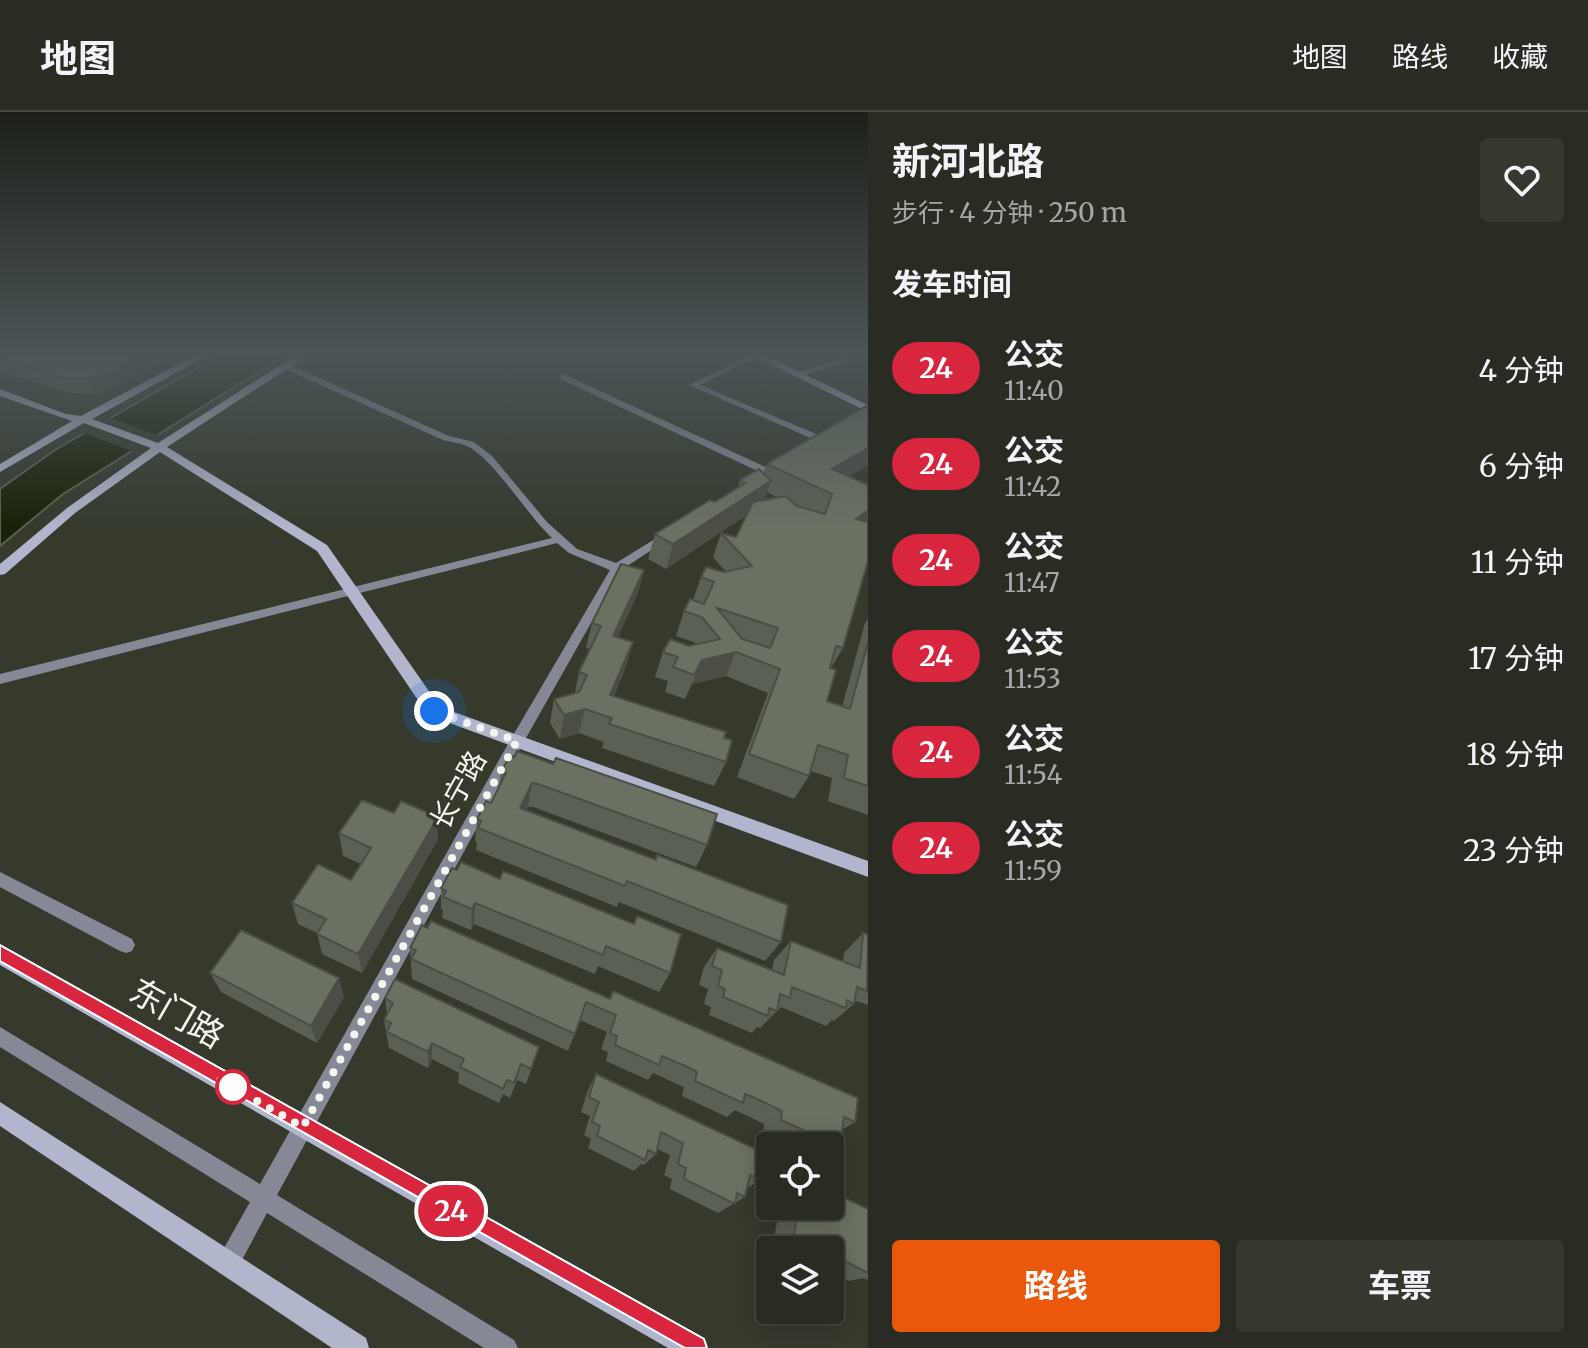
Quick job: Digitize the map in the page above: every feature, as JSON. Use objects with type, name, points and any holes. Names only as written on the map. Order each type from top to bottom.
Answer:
[{"type":"street","points":[[50,412],[181,458],[322,548],[434,711],[868,869]]},
{"type":"street","points":[[72,412],[87,424]]},
{"type":"street","points":[[0,469],[58,433],[87,424],[108,412]]},
{"type":"street","points":[[0,571],[36,537],[135,464],[149,446],[208,412]]},
{"type":"street","points":[[388,412],[446,438],[471,444],[489,458],[543,524],[573,551],[617,568]]},
{"type":"street","points":[[632,412],[760,476],[779,463]]},
{"type":"street","points":[[755,412],[817,438]]},
{"type":"street","name":"长宁路","points":[[227,1265],[517,741],[617,568],[679,528]]},
{"type":"street","points":[[0,679],[559,539]]},
{"type":"street","points":[[0,879],[126,945]]},
{"type":"street","name":"东门路","points":[[0,954],[694,1348]]},
{"type":"street","points":[[0,1036],[506,1348]]},
{"type":"street","points":[[0,1113],[356,1348]]},
{"type":"shaded area","points":[[122,412],[195,412],[63,494],[0,546],[0,489],[55,450]]},
{"type":"pier","points":[[107,417],[160,436],[134,452],[81,432]]},
{"type":"building","points":[[857,412],[868,412],[868,448],[832,469],[868,485],[868,510],[856,519],[868,522],[868,561],[843,648],[836,646],[830,668],[836,670],[827,701],[850,709],[868,642],[868,786],[844,778],[848,755],[818,745],[809,776],[749,754],[780,669],[736,652],[702,660],[694,675],[673,667],[678,657],[663,652],[670,639],[689,646],[720,639],[702,617],[684,611],[690,599],[704,604],[714,582],[701,577],[706,567],[724,572],[752,566],[721,533],[736,537],[753,502],[786,496],[797,506],[825,514],[832,494],[767,464]],"holes":[[[717,608],[778,628],[770,648],[742,639]]]},
{"type":"building","points":[[759,469],[771,481],[673,544],[655,534],[710,500],[715,502],[745,483],[740,480]]},
{"type":"building","points":[[621,564],[644,570],[613,636],[633,642],[610,695],[726,732],[724,738],[732,740],[726,762],[609,724],[612,718],[585,709],[564,715],[554,699],[579,692],[587,675],[579,672],[601,626],[592,623]]},
{"type":"building","points":[[517,751],[553,764],[556,758],[717,814],[707,845],[538,784],[532,783],[520,808],[656,860],[657,855],[788,905],[781,942],[627,881],[625,886],[478,828],[481,821],[477,819],[486,801],[491,803],[506,773],[501,772],[510,756],[514,757]]},
{"type":"building","points":[[362,800],[394,813],[401,801],[438,817],[358,954],[317,934],[326,919],[292,903],[318,864],[351,880],[371,848],[339,833]]},
{"type":"building","points":[[461,862],[500,879],[503,871],[634,924],[637,916],[681,934],[670,973],[606,946],[603,955],[475,903],[472,909],[443,897],[446,891],[441,888],[452,868],[457,870]]},
{"type":"building","points":[[431,921],[610,999],[613,991],[858,1098],[855,1122],[844,1117],[842,1132],[808,1132],[781,1120],[782,1111],[753,1097],[745,1094],[743,1103],[695,1081],[697,1072],[690,1068],[662,1056],[659,1065],[615,1045],[617,1036],[610,1033],[616,1015],[586,1002],[575,1034],[411,959],[416,950],[410,948],[422,925],[427,928]]},
{"type":"building","points":[[241,930],[339,978],[311,1026],[210,973]]},
{"type":"building","points":[[863,933],[868,935],[867,991],[857,987],[854,1004],[847,1000],[846,1008],[792,987],[790,998],[780,994],[777,1011],[769,1008],[768,1016],[723,997],[725,989],[718,986],[722,970],[712,966],[717,948],[784,975],[791,941],[860,968]]},
{"type":"building","points":[[395,979],[539,1047],[531,1069],[521,1064],[514,1083],[507,1080],[503,1089],[460,1067],[464,1059],[432,1043],[428,1052],[387,1032],[391,1023],[384,1020],[393,1003],[385,998]]},
{"type":"building","points":[[596,1074],[756,1149],[756,1178],[750,1175],[745,1197],[737,1193],[735,1204],[684,1179],[686,1168],[678,1164],[683,1143],[661,1132],[656,1154],[648,1150],[645,1160],[597,1136],[600,1126],[592,1122],[599,1102],[589,1097]]},
{"type":"building","points":[[844,1198],[868,1209],[868,1273],[844,1261],[844,1236],[794,1236],[796,1220],[844,1220]]},
{"type":"bus line","name":"24","points":[[0,954],[694,1348]]},
{"type":"route","points":[[233,1087],[220,1080],[303,1127],[517,741],[434,711]]}]
